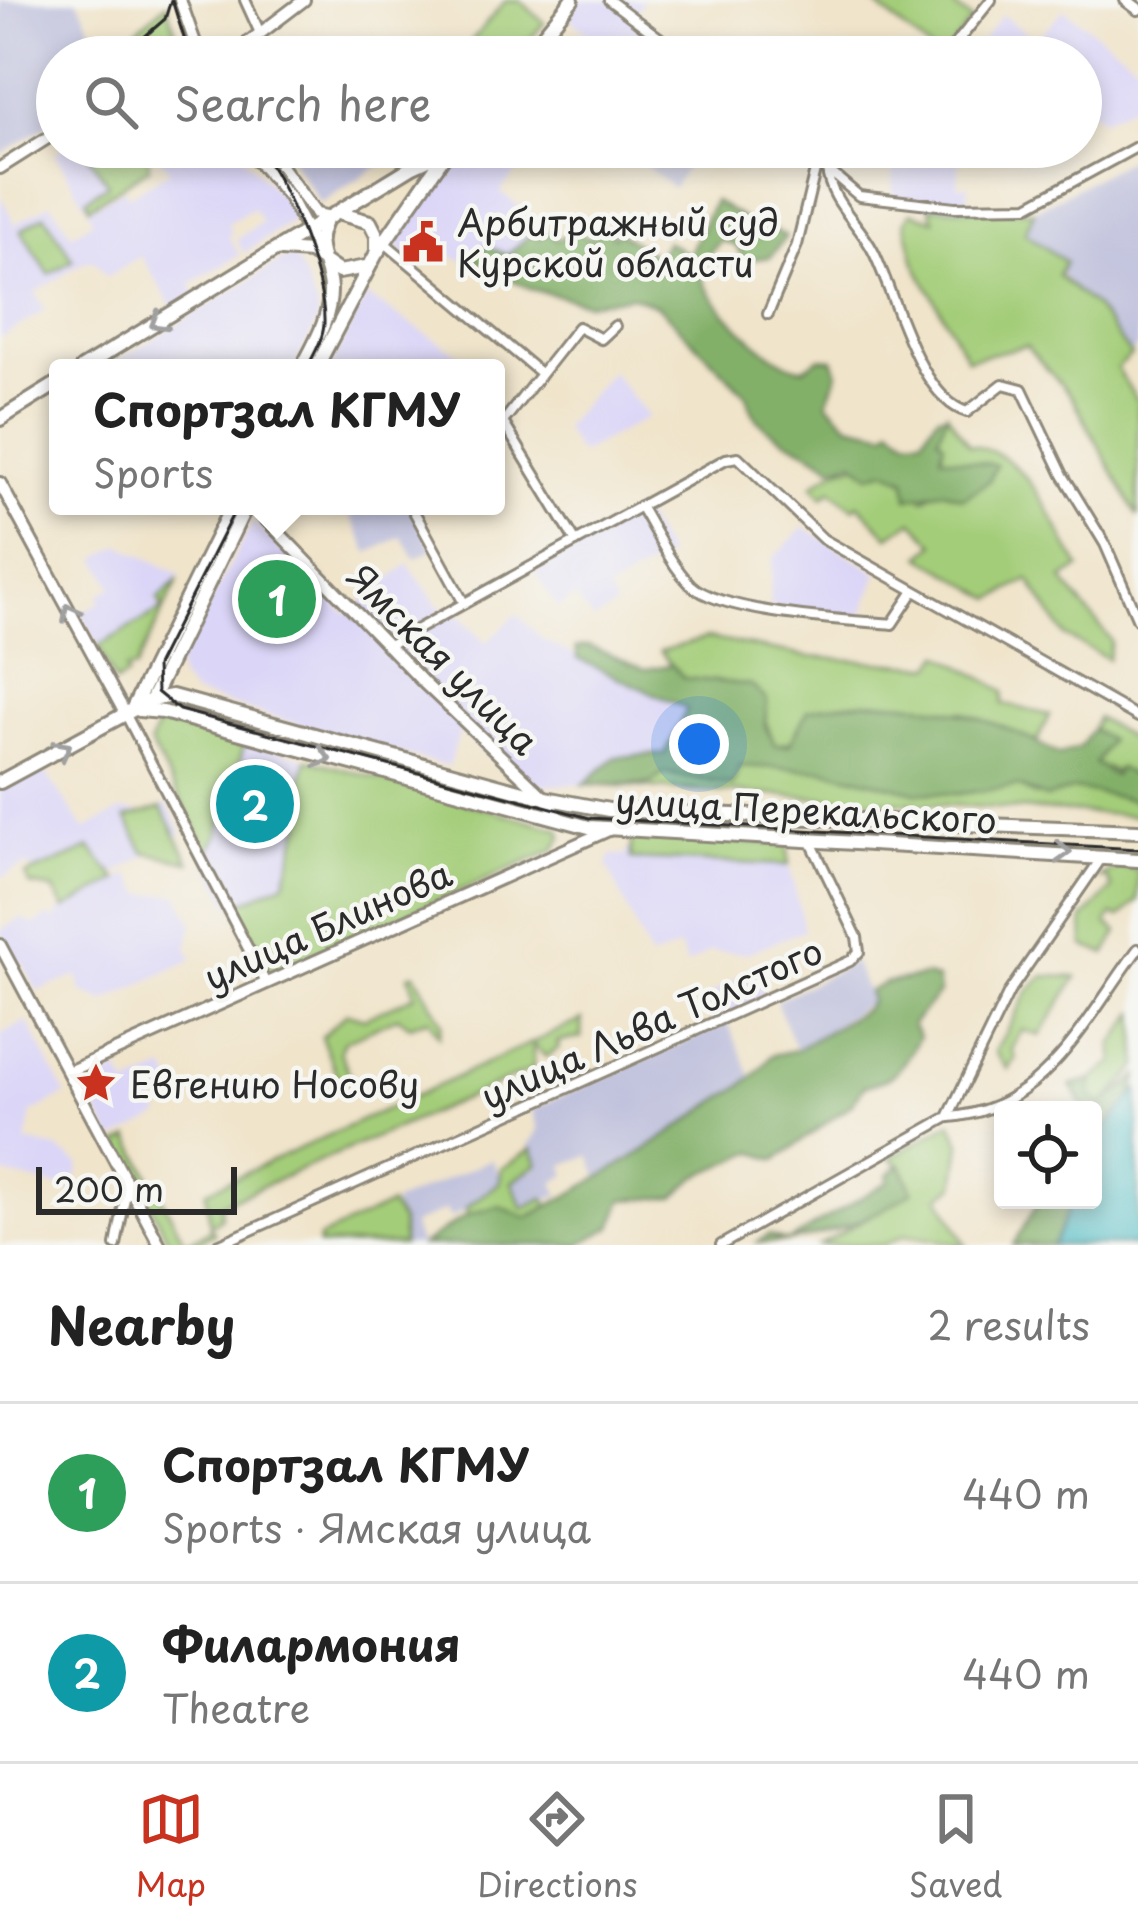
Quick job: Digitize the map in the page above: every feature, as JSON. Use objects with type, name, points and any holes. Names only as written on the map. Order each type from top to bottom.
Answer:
[{"type":"main road","points":[[180,0],[193,36]]},
{"type":"main road","points":[[256,36],[304,0]]},
{"type":"main road","points":[[542,36],[572,0]]},
{"type":"main road","points":[[1126,0],[1138,9]]},
{"type":"main road","points":[[0,168],[36,145]]},
{"type":"main road","points":[[263,168],[290,197],[322,260]]},
{"type":"main road","points":[[282,168],[316,214],[331,218],[348,213],[366,219],[377,236],[377,253]]},
{"type":"main road","points":[[97,359],[415,168]]},
{"type":"main road","points":[[321,359],[377,253],[435,168]]},
{"type":"main road","points":[[306,359],[327,313],[330,290],[319,236],[331,218]]},
{"type":"main road","points":[[270,254],[298,249],[346,273],[377,253]]},
{"type":"main road","points":[[0,419],[49,389]]},
{"type":"main road","points":[[0,483],[126,715]]},
{"type":"main road","points":[[126,715],[227,515]]},
{"type":"main road","points":[[0,782],[151,700],[245,515]]},
{"type":"main road","name":"Ямская улица","points":[[259,515],[545,798],[552,814],[569,824]]},
{"type":"main road","points":[[168,666],[171,686],[182,698]]},
{"type":"main road","points":[[149,671],[151,700]]},
{"type":"main road","name":"улица Перекальского","points":[[151,700],[182,698],[545,798],[609,810],[1138,831]]},
{"type":"main road","points":[[151,700],[171,714]]},
{"type":"main road","name":"улица Перекальского","points":[[126,715],[147,709],[171,714],[569,824],[1103,854],[1138,860]]},
{"type":"main road","name":"улица Блинова","points":[[68,1072],[610,829]]},
{"type":"main road","points":[[0,945],[160,1245]]},
{"type":"street","points":[[245,0],[260,33]]},
{"type":"street","points":[[609,0],[657,36]]},
{"type":"street","points":[[962,36],[991,0]]},
{"type":"street","points":[[1102,166],[1138,146]]},
{"type":"street","points":[[769,314],[797,245],[815,168]]},
{"type":"street","points":[[828,170],[864,197],[955,207],[1028,206],[1098,168]]},
{"type":"street","points":[[828,170],[833,195],[874,252],[906,336],[946,399],[967,412],[1003,383],[1016,385],[1026,395],[1054,458],[1105,544],[1138,620]]},
{"type":"street","points":[[377,253],[539,372]]},
{"type":"street","points":[[505,417],[578,327],[601,339],[615,326]]},
{"type":"street","points":[[505,432],[576,542]]},
{"type":"street","points":[[387,646],[738,457],[807,527],[1138,717]]},
{"type":"street","points":[[640,506],[685,577],[710,596],[788,614],[892,624],[914,591]]},
{"type":"street","points":[[416,515],[464,603]]},
{"type":"street","points":[[126,715],[266,983]]},
{"type":"street","points":[[552,857],[566,844],[569,824]]},
{"type":"street","name":"улица Льва Толстого","points":[[218,1245],[850,962],[859,952],[857,937],[810,839]]},
{"type":"street","points":[[948,1117],[1009,992],[1103,854]]},
{"type":"street","points":[[721,1245],[948,1117],[973,1115],[1037,1084],[1138,949]]},
{"type":"street","points":[[116,1245],[128,1185]]},
{"type":"shaded area","points":[[0,0],[78,0],[95,36],[36,36],[36,132],[0,155]]},
{"type":"shaded area","points":[[581,0],[644,0],[634,14],[662,36],[591,36],[567,16]]},
{"type":"shaded area","points":[[1064,9],[1100,36],[1040,36]]},
{"type":"shaded area","points":[[1002,15],[1031,36],[986,36]]},
{"type":"shaded area","points":[[1102,37],[1138,64],[1138,96],[1132,105],[1103,119]]},
{"type":"shaded area","points":[[1138,154],[1138,169],[1128,184],[1138,193],[1138,346],[1131,355],[1025,233],[1034,211]]},
{"type":"shaded area","points":[[64,168],[96,168],[112,190],[86,206]]},
{"type":"shaded area","points":[[168,168],[254,168],[288,204],[294,220],[244,253],[236,239],[262,222],[253,208],[227,224],[232,233],[228,236],[240,255],[190,284],[196,294],[173,308],[141,256],[106,277],[96,262],[87,260],[35,293],[45,310],[0,338],[0,195],[15,224],[51,203],[72,234],[93,221],[88,210],[124,189],[129,196],[170,171]]},
{"type":"shaded area","points":[[297,168],[375,168],[320,203]]},
{"type":"shaded area","points":[[446,168],[520,168],[500,192],[547,227],[507,255],[496,248],[460,260],[440,248],[421,268],[395,247]]},
{"type":"shaded area","points":[[648,168],[685,168],[673,188]]},
{"type":"shaded area","points":[[893,168],[959,168],[958,186],[968,185],[969,211],[893,203]]},
{"type":"shaded area","points":[[288,257],[297,261],[317,308],[317,322],[298,359],[121,359]]},
{"type":"shaded area","points":[[366,296],[461,359],[334,359]]},
{"type":"shaded area","points":[[611,371],[648,417],[579,454],[563,428]]},
{"type":"shaded area","points":[[640,510],[668,556],[607,591],[616,606],[594,620],[575,597],[558,608],[533,568]]},
{"type":"shaded area","points":[[350,515],[415,515],[433,549],[415,559],[402,536],[369,553]]},
{"type":"shaded area","points":[[253,522],[346,614],[408,564],[439,607],[458,614],[486,643],[517,614],[544,641],[687,708],[665,754],[616,757],[584,784],[521,786],[460,731],[448,767],[193,694],[180,680],[177,663]]},
{"type":"shaded area","points":[[804,527],[878,573],[861,619],[769,607],[773,558]]},
{"type":"shaded area","points":[[121,545],[181,575],[156,601],[161,610],[98,646],[80,613],[101,602],[98,595],[113,587],[97,558]]},
{"type":"shaded area","points":[[245,741],[307,759],[296,800],[306,804],[286,883],[231,907],[203,854],[218,836]]},
{"type":"shaded area","points":[[42,767],[85,830],[122,810],[146,814],[167,804],[183,834],[113,875],[90,848],[39,872],[26,865],[0,878],[0,788]]},
{"type":"shaded area","points":[[627,849],[787,854],[804,930],[747,953],[710,951],[687,965],[679,947],[650,959],[607,865],[611,855],[626,856]]},
{"type":"shaded area","points":[[130,874],[143,894],[178,894],[193,923],[187,948],[193,959],[104,1002],[82,992],[78,976],[37,991],[22,961],[15,964],[0,930],[22,918],[33,925],[50,916],[54,921],[60,911]]},
{"type":"shaded area","points":[[854,962],[871,1001],[796,1050],[776,1001]]},
{"type":"shaded area","points":[[753,967],[765,997],[712,1022],[702,1000]]},
{"type":"shaded area","points":[[27,1021],[66,1095],[32,1113],[26,1142],[58,1149],[80,1165],[74,1191],[0,1173],[0,1035]]},
{"type":"shaded area","points":[[728,1023],[754,1082],[599,1179],[590,1155],[564,1165],[567,1175],[554,1183],[560,1195],[524,1209],[511,1179],[536,1169],[528,1147],[538,1130],[532,1109]]},
{"type":"shaded area","points":[[166,1069],[176,1089],[154,1099],[161,1116],[113,1141],[85,1088],[119,1071],[128,1087]]},
{"type":"shaded area","points":[[492,1159],[505,1187],[450,1218],[446,1210],[412,1225],[420,1245],[403,1245],[393,1203]]},
{"type":"green space","points":[[506,0],[520,0],[544,23],[533,36],[476,36]]},
{"type":"green space","points":[[870,0],[946,0],[972,20],[960,36],[913,36]]},
{"type":"green space","points":[[166,4],[177,36],[130,36]]},
{"type":"green space","points":[[97,168],[149,168],[89,207],[86,199],[108,184]]},
{"type":"green space","points":[[714,201],[745,220],[758,237],[773,230],[786,236],[770,257],[745,260],[736,246],[721,240],[699,266],[724,312],[758,344],[791,365],[804,368],[819,358],[833,359],[838,373],[827,402],[849,424],[887,432],[892,426],[907,438],[923,437],[938,415],[947,413],[938,436],[944,443],[941,456],[996,465],[989,481],[963,498],[944,491],[908,498],[906,479],[886,470],[870,475],[853,461],[833,467],[759,421],[747,395],[658,306],[632,296],[588,303],[530,289],[471,257],[486,246],[507,255],[531,234],[540,238],[549,231],[556,240],[576,231],[589,238],[606,230],[614,236],[618,232],[657,257],[666,241],[689,255]]},
{"type":"green space","points":[[930,207],[1034,211],[1025,233],[1065,262],[1058,276],[1094,306],[1131,355],[1117,368],[1138,403],[1138,517],[1072,397],[1026,346],[967,359],[915,263],[905,222],[911,212],[934,220]]},
{"type":"green space","points":[[45,215],[73,260],[49,274],[21,230]]},
{"type":"green space","points":[[947,413],[969,445],[990,450],[1023,475],[1048,510],[1080,568],[1063,579],[1111,641],[1108,659],[1065,636],[1029,580],[993,599],[921,556],[935,544],[913,521],[889,536],[858,504],[853,508],[831,490],[823,497],[813,485],[842,468],[870,465],[898,476],[924,499],[979,464],[941,456],[938,437]]},
{"type":"green space","points":[[179,579],[135,669],[125,670],[127,676],[115,683],[98,646],[163,609],[158,599]]},
{"type":"green space","points":[[707,638],[810,657],[933,666],[941,654],[1004,691],[1003,704],[1049,715],[1037,742],[962,711],[775,745],[751,685],[683,678],[660,651]]},
{"type":"green space","points":[[588,646],[645,669],[672,665],[684,678],[751,685],[767,700],[765,726],[775,745],[789,745],[808,710],[872,702],[905,703],[969,716],[1059,755],[1080,747],[1092,729],[1109,740],[1095,764],[1114,775],[1119,768],[1138,779],[1138,801],[1075,789],[1046,798],[1018,786],[958,794],[917,792],[826,770],[740,766],[733,785],[664,773],[650,784],[584,784],[616,757],[665,754],[687,709],[578,659],[576,648]]},
{"type":"green space","points":[[1097,718],[1138,743],[1138,779],[1094,764],[1109,740],[1092,729]]},
{"type":"green space","points":[[164,724],[244,746],[218,836],[208,852],[150,744],[156,728]]},
{"type":"green space","points":[[307,759],[560,829],[562,837],[554,850],[272,972],[236,905],[285,882],[306,805],[296,801]]},
{"type":"green space","points":[[740,766],[826,770],[917,792],[958,794],[1018,785],[1035,796],[1075,789],[1138,801],[1138,816],[584,784],[650,784],[664,773],[732,785]]},
{"type":"green space","points":[[162,808],[190,862],[144,852],[126,818]]},
{"type":"green space","points":[[631,837],[788,844],[789,865],[631,859]]},
{"type":"green space","points":[[90,848],[118,880],[65,909],[53,889],[29,885],[26,875]]},
{"type":"green space","points":[[1120,866],[1138,870],[1138,901],[1120,917],[1112,915],[1107,924],[1118,932],[1106,954],[1084,946],[1083,919],[1112,889],[1107,878],[1097,879]]},
{"type":"green space","points":[[415,973],[442,1023],[439,1036],[428,1019],[410,1026],[398,1017],[343,1042],[340,1052],[352,1079],[341,1084],[321,1037],[347,1013],[364,1018],[415,995],[409,975]]},
{"type":"green space","points":[[925,976],[937,979],[939,993],[912,1024],[919,1037],[903,1063],[891,1076],[864,1086],[852,1104],[776,1160],[753,1152],[696,1177],[675,1197],[623,1200],[612,1227],[579,1245],[422,1245],[467,1215],[499,1206],[527,1218],[659,1141],[748,1081],[772,1055],[796,1050],[865,1009],[871,1001],[868,992],[885,983]]},
{"type":"green space","points":[[1044,976],[1077,977],[1040,1036],[1022,1030],[1012,1049],[1016,1059],[1008,1069],[995,1052],[1029,990]]},
{"type":"green space","points":[[1136,1013],[1138,1067],[1102,1105],[1091,1096],[1092,1080],[1115,1062],[1113,1045]]},
{"type":"green space","points":[[582,1020],[581,1038],[557,1042],[559,1048],[546,1057],[533,1045],[533,1069],[221,1204],[221,1217],[210,1226],[206,1191]]},
{"type":"green space","points":[[1138,1076],[1132,1099],[1102,1134],[1102,1105]]},
{"type":"green space","points":[[1092,1080],[1091,1095],[1098,1101],[1080,1101],[1071,1086]]},
{"type":"green space","points":[[951,1122],[961,1143],[955,1186],[940,1196],[966,1245],[905,1235],[884,1245],[820,1245],[913,1191],[901,1165],[890,1158]]},
{"type":"green space","points":[[130,1138],[185,1242],[212,1229],[214,1233],[190,1245],[171,1245],[119,1144]]},
{"type":"green space","points":[[532,1149],[538,1164],[512,1182],[523,1208],[544,1198],[549,1206],[526,1218],[499,1206],[467,1215],[466,1208],[500,1182],[501,1169]]},
{"type":"green space","points":[[900,1164],[913,1191],[859,1221],[790,1240],[889,1181],[888,1175]]},
{"type":"green space","points":[[390,1205],[401,1222],[403,1245],[318,1245],[319,1238]]},
{"type":"green space","points":[[1035,1209],[1069,1209],[1053,1245],[1013,1245]]},
{"type":"green space","points":[[769,1235],[785,1241],[778,1242],[758,1242]]},
{"type":"water","points":[[1138,1090],[1138,1245],[1053,1245],[1069,1209],[1102,1209],[1102,1133]]},
{"type":"tram line","points":[[145,36],[165,19],[171,0]]},
{"type":"tram line","points":[[172,0],[183,36]]},
{"type":"tram line","points":[[271,168],[311,257],[323,305],[323,330],[312,359]]},
{"type":"tram line","points":[[232,515],[156,666],[157,692],[179,710],[590,818],[1138,849]]},
{"type":"place","name":"Арбитражный суд Курской области","points":[[423,242]]},
{"type":"place","name":"Спортзал КГМУ","points":[[277,599]]},
{"type":"place","name":"Филармония","points":[[255,804]]},
{"type":"place","name":"Евгению Носову","points":[[96,1083]]}]
